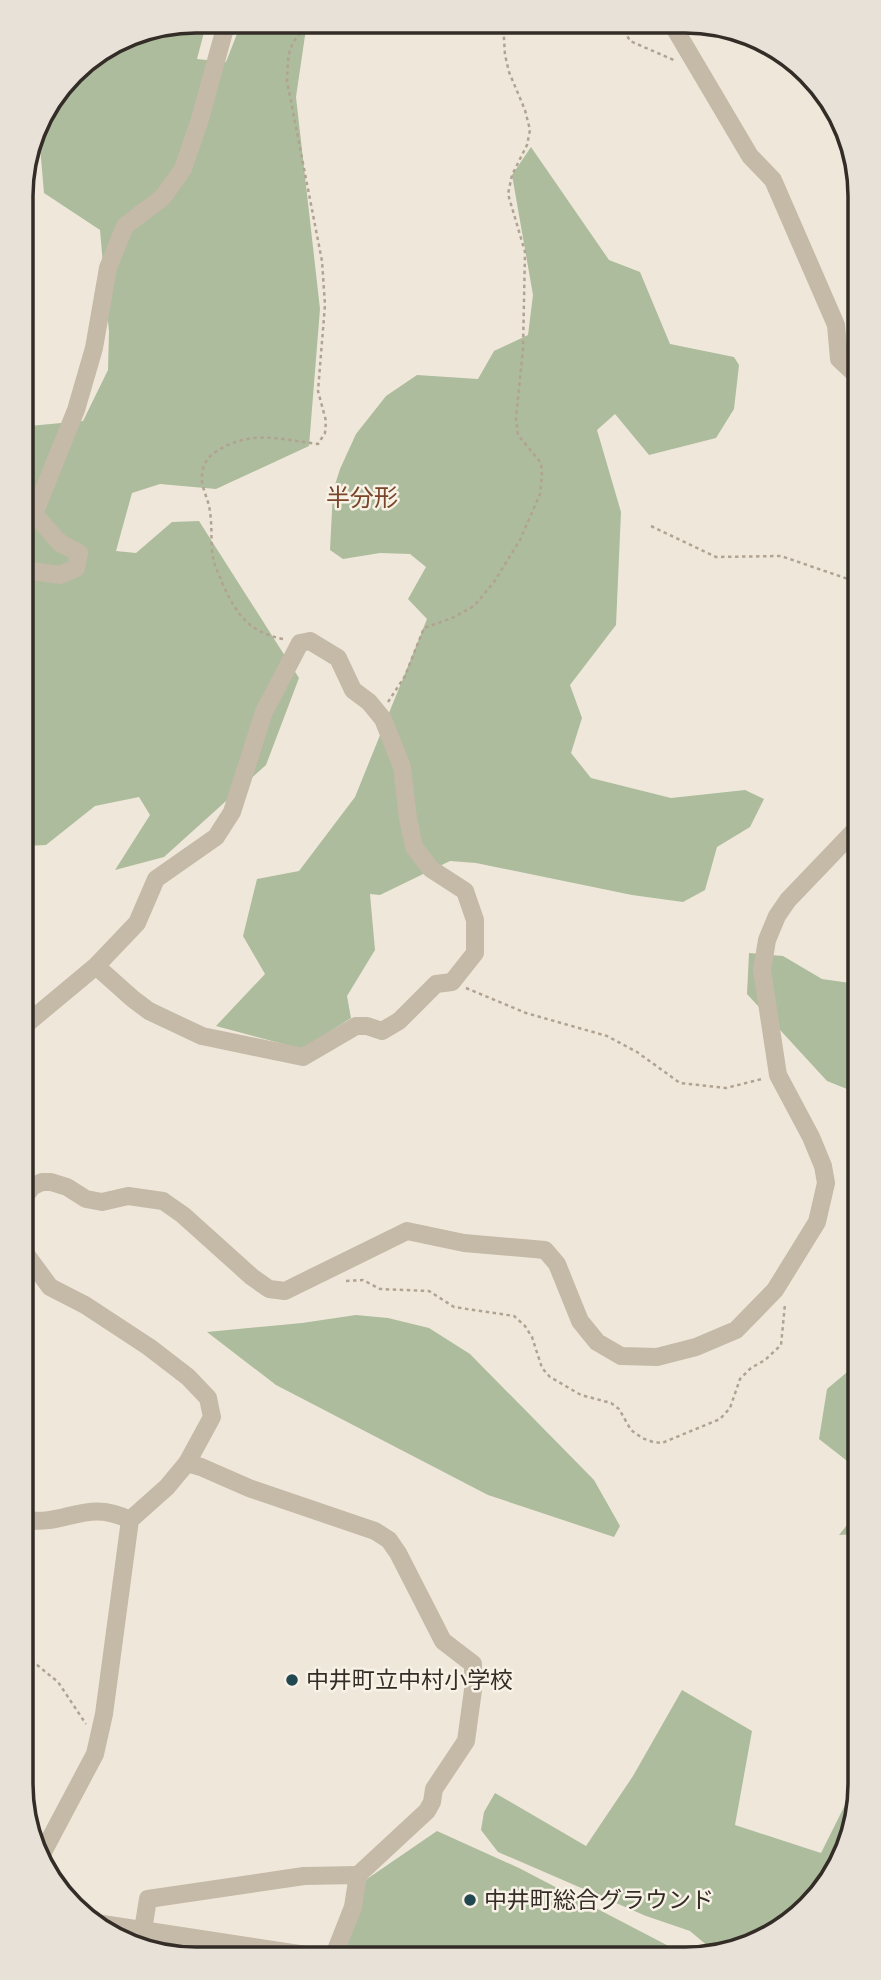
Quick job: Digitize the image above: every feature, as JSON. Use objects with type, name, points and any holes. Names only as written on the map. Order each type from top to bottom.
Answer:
[{"type":"street","points":[[677,33],[750,156],[773,180],[836,325],[839,359],[848,367]]},
{"type":"street","points":[[34,571],[60,575],[76,568],[79,553],[60,543],[34,514],[76,410],[94,348],[108,268],[125,226],[163,197],[183,169],[223,34]]},
{"type":"street","points":[[33,1018],[96,966],[137,923],[156,879],[216,837],[232,812],[264,712],[300,643],[310,641],[338,658],[354,690],[379,715],[402,767],[414,847],[431,869],[465,891],[475,920],[475,953],[452,982],[436,984],[399,1021],[382,1031],[356,1026],[303,1058],[202,1036],[149,1011],[96,966]]},
{"type":"street","points":[[33,1186],[51,1182],[67,1187],[86,1199],[102,1202],[128,1196],[163,1201],[269,1289],[285,1291],[407,1231],[464,1242],[545,1250],[557,1264],[580,1321],[597,1342],[621,1356],[657,1357],[696,1347],[736,1330],[780,1281],[817,1222],[826,1183],[823,1166],[811,1137],[778,1075],[762,970],[766,940],[788,900],[848,839]]},
{"type":"street","points":[[33,1265],[50,1287],[85,1305],[149,1347],[188,1377],[208,1398],[212,1417],[187,1463],[167,1487],[130,1520],[104,1714],[95,1754],[46,1846]]},
{"type":"street","points":[[187,1463],[201,1466],[249,1488],[375,1531],[389,1540],[443,1641],[473,1664],[473,1690],[466,1741],[434,1789],[432,1802],[426,1811],[358,1875],[353,1907],[337,1947]]},
{"type":"street","points":[[33,1521],[40,1522],[90,1510],[115,1512],[130,1520]]},
{"type":"street","points":[[143,1930],[148,1899],[304,1876],[358,1875]]},
{"type":"street","points":[[118,1926],[254,1947]]},
{"type":"path","points":[[379,715],[405,676],[424,628],[452,618],[474,606],[494,582],[520,540],[540,494],[541,463],[518,435],[516,418],[523,349],[526,252],[508,194],[512,175],[527,145],[530,130],[525,110],[509,72],[504,33]]},
{"type":"path","points":[[626,33],[630,41],[662,57],[695,67]]},
{"type":"path","points":[[299,34],[294,39],[288,56],[287,81],[321,261],[325,305],[318,391],[326,421],[325,433],[318,444],[256,436],[230,442],[210,456],[203,466],[202,481],[210,510],[216,574],[222,581],[230,603],[251,628],[276,638],[300,643]]},
{"type":"path","points":[[651,526],[716,557],[781,556],[848,579]]},
{"type":"path","points":[[452,982],[526,1013],[607,1036],[637,1052],[680,1083],[726,1088],[778,1075]]},
{"type":"path","points":[[339,1283],[349,1279],[363,1280],[380,1289],[429,1291],[454,1307],[514,1315],[532,1337],[542,1368],[550,1377],[581,1395],[611,1403],[619,1409],[631,1430],[642,1438],[662,1443],[720,1419],[730,1408],[740,1379],[781,1345],[785,1302],[780,1281]]},
{"type":"path","points":[[33,1662],[58,1682],[98,1742]]},
{"type":"green space","points":[[204,34],[197,59],[226,62],[237,34],[305,34],[296,97],[320,309],[309,446],[216,489],[160,484],[132,493],[116,551],[136,553],[172,522],[199,521],[299,678],[266,765],[164,857],[115,870],[150,815],[139,797],[95,806],[46,845],[34,846],[34,426],[83,421],[108,370],[109,332],[100,230],[44,193],[40,150],[50,124],[74,89],[115,55],[164,36]]},
{"type":"green space","points":[[531,147],[609,260],[640,272],[670,344],[734,357],[739,365],[734,409],[716,438],[649,455],[615,414],[597,430],[621,512],[616,625],[570,685],[582,718],[571,753],[591,778],[671,798],[745,790],[764,799],[750,827],[717,847],[705,890],[683,902],[632,895],[476,863],[450,861],[380,895],[370,894],[375,950],[347,996],[351,1018],[302,1049],[216,1026],[265,974],[243,936],[257,879],[299,871],[355,797],[427,619],[408,599],[426,567],[410,554],[380,553],[343,559],[330,550],[333,491],[340,469],[356,434],[386,396],[417,375],[478,379],[494,351],[528,335],[533,295],[512,175]]},
{"type":"green space","points":[[749,953],[783,956],[822,979],[848,983],[847,1089],[827,1081],[747,994]]},
{"type":"green space","points":[[356,1315],[388,1318],[429,1328],[470,1354],[594,1480],[620,1526],[614,1537],[488,1495],[276,1385],[207,1332]]},
{"type":"green space","points":[[847,1372],[847,1461],[819,1439],[827,1389]]},
{"type":"green space","points":[[847,1525],[847,1535],[839,1535]]},
{"type":"green space","points":[[682,1690],[752,1731],[735,1825],[821,1853],[846,1802],[846,1805],[831,1856],[807,1891],[766,1925],[727,1941],[706,1945],[690,1931],[646,1916],[498,1852],[481,1830],[484,1812],[495,1793],[586,1846],[633,1776]]},
{"type":"green space","name":"中井町総合グラウンド","points":[[437,1831],[519,1868],[670,1947],[344,1947],[364,1881]]},
{"type":"place","name":"中井町立中村小学校","points":[[292,1680]]},
{"type":"place","name":"中井町総合グラウンド","points":[[470,1900]]},
{"type":"district","name":"半分形","points":[[362,497]]}]
